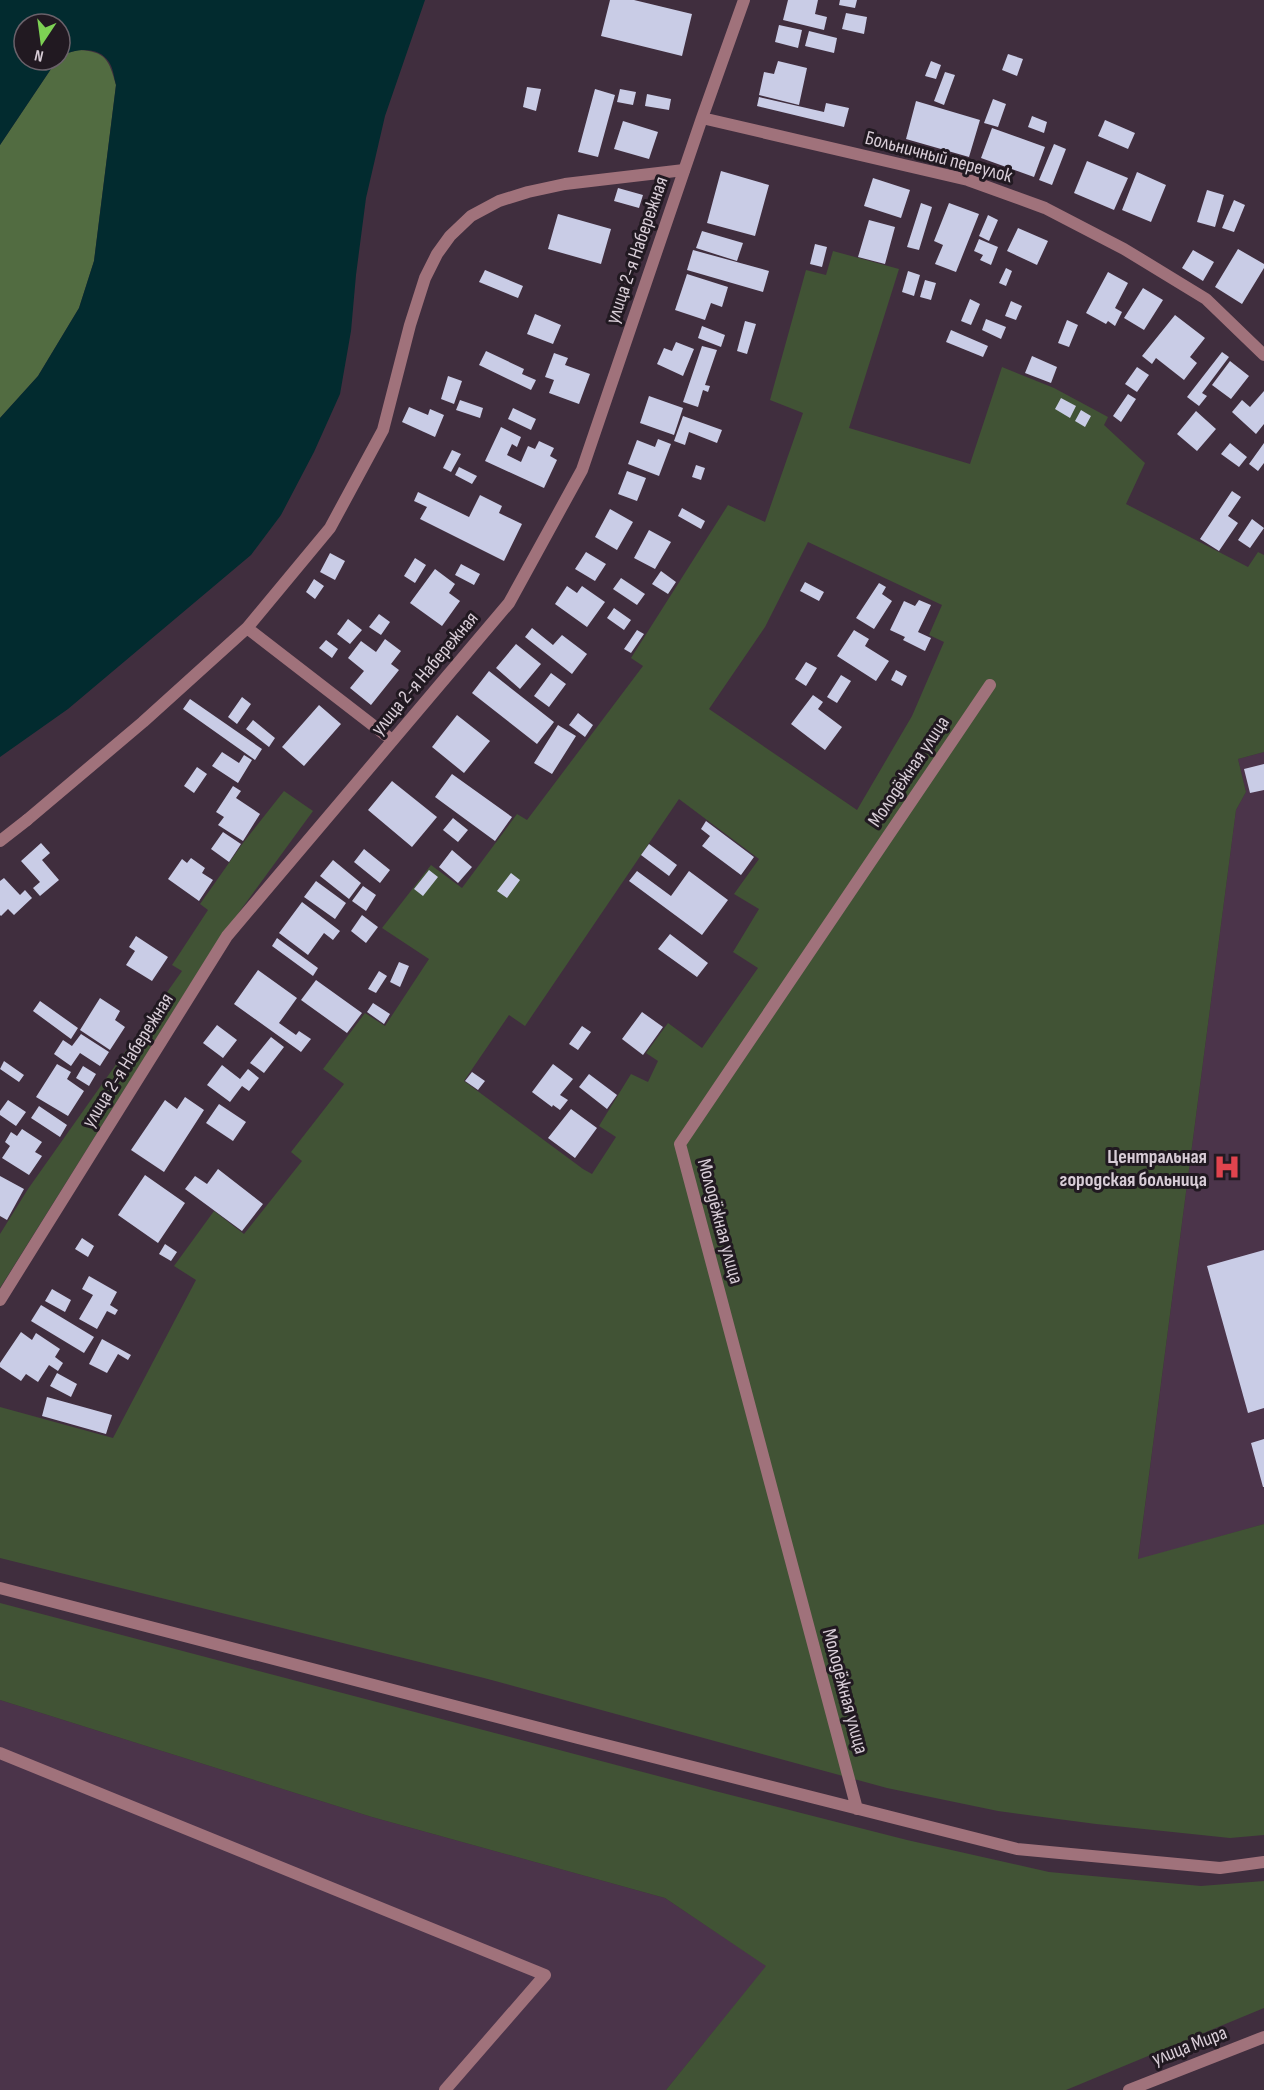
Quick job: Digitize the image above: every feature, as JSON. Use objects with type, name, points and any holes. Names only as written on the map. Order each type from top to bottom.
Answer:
[{"type":"street","name":"улица 2-я Набережная","points":[[0,1300],[227,936],[509,603],[582,470],[744,0]]},
{"type":"street","name":"Больничный переулок","points":[[702,118],[968,180],[1045,208],[1124,249],[1206,299],[1264,356]]},
{"type":"street","points":[[0,841],[143,722],[247,628],[330,528],[383,430],[410,325],[425,278],[436,254],[450,236],[471,216],[499,201],[528,192],[565,184],[684,170]]},
{"type":"street","points":[[247,628],[392,740]]},
{"type":"street","name":"Молодёжная улица","points":[[857,1809],[680,1144],[990,685]]},
{"type":"street","points":[[0,1588],[1017,1849],[1221,1868],[1264,1862]]},
{"type":"street","points":[[0,1753],[545,1975],[446,2090]]},
{"type":"street","name":"улица Мира","points":[[1129,2090],[1264,2037]]},
{"type":"shaded area","points":[[0,0],[425,0],[385,116],[366,198],[351,331],[340,394],[314,452],[281,515],[251,555],[68,709],[0,757],[0,418],[38,376],[79,308],[94,261],[116,85],[110,64],[99,53],[86,50],[72,52],[72,12],[12,12],[12,72],[49,72],[0,145]]},
{"type":"shaded area","points":[[833,251],[899,269],[849,428],[970,464],[1002,367],[1054,388],[1108,417],[1104,425],[1145,463],[1126,504],[1248,567],[1258,552],[1264,555],[1264,752],[1238,759],[1246,792],[1236,810],[1138,1559],[1264,1524],[1264,1835],[1230,1838],[1096,1824],[998,1811],[887,1788],[484,1678],[0,1558],[0,1407],[113,1438],[196,1280],[174,1266],[214,1211],[244,1234],[302,1161],[291,1152],[344,1084],[323,1069],[365,1013],[385,1026],[429,959],[382,928],[431,865],[462,888],[517,814],[527,820],[643,666],[631,658],[728,505],[765,522],[803,413],[770,400],[806,270],[826,275]],"holes":[[[808,542],[942,605],[929,635],[944,642],[912,716],[857,810],[709,709],[765,627]],[[679,799],[759,859],[734,894],[759,909],[733,952],[758,968],[702,1048],[668,1023],[646,1053],[658,1061],[648,1082],[631,1074],[599,1126],[616,1137],[592,1174],[464,1081],[509,1015],[525,1026]]]},
{"type":"shaded area","name":"Центральная городская больница","points":[[1264,752],[1264,1524],[1138,1560],[1236,810],[1246,792],[1238,759]]},
{"type":"shaded area","points":[[284,791],[313,811],[213,948],[0,1288],[0,1234],[28,1189],[182,971],[172,965],[208,910],[200,904],[243,843]]},
{"type":"shaded area","points":[[0,1603],[715,1791],[907,1840],[1049,1872],[1201,1886],[1264,1881],[1264,2008],[1066,2090],[666,2090],[766,1966],[665,1898],[372,1817],[0,1700]]},
{"type":"shaded area","points":[[0,1700],[372,1817],[665,1898],[767,1966],[666,2090],[0,2090]]},
{"type":"green space","points":[[78,50],[95,52],[105,58],[116,85],[94,261],[79,308],[38,376],[0,418],[0,145],[49,72],[72,72],[72,52]]},
{"type":"building","points":[[610,0],[634,0],[692,14],[682,56],[601,36]]},
{"type":"building","points":[[788,0],[818,0],[815,14],[827,17],[824,30],[783,20]]},
{"type":"building","points":[[840,0],[857,0],[855,8],[839,5]]},
{"type":"building","points":[[846,13],[867,17],[864,34],[842,29]]},
{"type":"building","points":[[779,25],[802,30],[798,48],[775,42]]},
{"type":"building","points":[[809,31],[837,38],[834,53],[805,46]]},
{"type":"building","points":[[1008,54],[1023,59],[1017,76],[1002,70]]},
{"type":"building","points":[[778,61],[807,68],[799,105],[759,95],[764,72],[774,74]]},
{"type":"building","points":[[931,61],[941,65],[936,79],[925,76]]},
{"type":"building","points":[[945,72],[955,75],[944,105],[934,101]]},
{"type":"building","points":[[527,87],[541,89],[536,111],[523,107]]},
{"type":"building","points":[[595,89],[615,95],[598,157],[578,152]]},
{"type":"building","points":[[620,89],[636,92],[633,105],[617,102]]},
{"type":"building","points":[[647,94],[671,99],[669,110],[645,106]]},
{"type":"building","points":[[759,97],[824,112],[826,103],[849,108],[844,127],[757,106]]},
{"type":"building","points":[[993,99],[1006,104],[998,127],[984,123]]},
{"type":"building","points":[[916,101],[980,120],[969,157],[906,139]]},
{"type":"building","points":[[1032,116],[1047,122],[1044,133],[1028,127]]},
{"type":"building","points":[[1105,120],[1135,133],[1128,149],[1098,136]]},
{"type":"building","points":[[623,121],[658,132],[649,159],[614,149]]},
{"type":"building","points":[[992,128],[1045,147],[1034,177],[981,158]]},
{"type":"building","points":[[1054,144],[1066,149],[1052,185],[1039,180]]},
{"type":"building","points":[[1087,161],[1128,178],[1114,210],[1074,193]]},
{"type":"building","points":[[721,171],[769,185],[755,236],[707,223]]},
{"type":"building","points":[[1137,172],[1166,185],[1151,222],[1122,210]]},
{"type":"building","points":[[873,178],[910,190],[901,218],[864,206]]},
{"type":"building","points":[[618,188],[643,195],[639,208],[614,201]]},
{"type":"building","points":[[1207,190],[1224,195],[1215,227],[1197,222]]},
{"type":"building","points":[[1234,200],[1245,205],[1234,232],[1222,228]]},
{"type":"building","points":[[921,203],[932,207],[919,250],[907,247]]},
{"type":"building","points":[[949,203],[979,214],[956,272],[935,264],[943,245],[934,241]]},
{"type":"building","points":[[558,214],[611,229],[601,264],[548,249]]},
{"type":"building","points":[[988,215],[998,220],[989,241],[979,236]]},
{"type":"building","points":[[869,220],[895,227],[885,264],[858,257]]},
{"type":"building","points":[[1018,228],[1048,241],[1037,265],[1007,251]]},
{"type":"building","points":[[702,231],[743,243],[737,261],[696,248]]},
{"type":"building","points":[[979,239],[998,247],[991,265],[980,260],[983,255],[974,251]]},
{"type":"building","points":[[815,244],[827,247],[822,267],[810,264]]},
{"type":"building","points":[[1238,249],[1264,264],[1264,268],[1242,304],[1215,287]]},
{"type":"building","points":[[693,250],[769,271],[763,292],[687,270]]},
{"type":"building","points":[[1193,250],[1214,262],[1203,281],[1182,268]]},
{"type":"building","points":[[1006,268],[1012,271],[1006,286],[999,283]]},
{"type":"building","points":[[485,270],[523,286],[518,298],[479,282]]},
{"type":"building","points":[[908,271],[920,275],[914,296],[902,292]]},
{"type":"building","points":[[1108,272],[1128,283],[1115,308],[1122,312],[1115,326],[1108,321],[1106,324],[1086,313]]},
{"type":"building","points":[[687,274],[728,287],[722,307],[711,303],[705,320],[675,310]]},
{"type":"building","points":[[925,280],[936,283],[931,300],[920,297]]},
{"type":"building","points":[[1143,288],[1163,300],[1144,330],[1124,318]]},
{"type":"building","points":[[970,299],[980,304],[971,325],[961,321]]},
{"type":"building","points":[[1011,301],[1022,306],[1016,320],[1005,316]]},
{"type":"building","points":[[535,314],[561,325],[553,344],[527,334]]},
{"type":"building","points":[[1175,315],[1205,338],[1190,357],[1197,363],[1184,380],[1156,358],[1152,364],[1142,356]]},
{"type":"building","points":[[986,319],[1006,327],[1001,339],[982,330]]},
{"type":"building","points":[[1067,320],[1078,325],[1069,347],[1058,343]]},
{"type":"building","points":[[745,321],[756,324],[747,354],[737,351]]},
{"type":"building","points":[[702,326],[725,335],[721,347],[698,338]]},
{"type":"building","points":[[951,330],[988,346],[983,357],[946,342]]},
{"type":"building","points":[[676,342],[694,349],[683,376],[657,364],[664,348],[672,351]]},
{"type":"building","points":[[702,346],[717,350],[705,385],[710,386],[708,392],[703,390],[698,407],[683,402]]},
{"type":"building","points":[[486,351],[524,369],[522,374],[536,380],[531,390],[479,365]]},
{"type":"building","points":[[1222,352],[1229,357],[1202,393],[1207,396],[1199,406],[1187,397]]},
{"type":"building","points":[[554,353],[568,358],[565,365],[590,374],[579,404],[549,393],[554,380],[545,377]]},
{"type":"building","points":[[1032,356],[1057,367],[1051,383],[1025,373]]},
{"type":"building","points":[[1230,361],[1249,376],[1231,399],[1212,385]]},
{"type":"building","points":[[1137,367],[1149,375],[1137,392],[1125,384]]},
{"type":"building","points":[[448,376],[462,381],[454,404],[441,399]]},
{"type":"building","points":[[1264,391],[1264,424],[1256,434],[1232,412],[1242,400],[1250,407]]},
{"type":"building","points":[[1128,394],[1136,399],[1121,422],[1113,416]]},
{"type":"building","points":[[649,396],[683,408],[674,435],[640,423]]},
{"type":"building","points":[[1061,398],[1076,406],[1070,418],[1055,409]]},
{"type":"building","points":[[460,400],[483,408],[480,418],[456,410]]},
{"type":"building","points":[[409,407],[428,415],[430,409],[444,415],[435,437],[402,422]]},
{"type":"building","points":[[513,408],[536,419],[531,430],[508,419]]},
{"type":"building","points":[[1081,410],[1091,416],[1085,427],[1075,421]]},
{"type":"building","points":[[1196,411],[1216,429],[1197,451],[1177,434]]},
{"type":"building","points":[[683,416],[722,430],[717,443],[689,432],[685,445],[674,441]]},
{"type":"building","points":[[501,427],[521,437],[517,447],[512,444],[507,455],[521,462],[528,446],[535,449],[539,441],[554,448],[550,456],[557,460],[544,488],[485,461]]},
{"type":"building","points":[[658,439],[671,444],[659,476],[628,464],[637,440],[655,447]]},
{"type":"building","points":[[1230,443],[1247,457],[1239,467],[1221,454]]},
{"type":"building","points":[[1264,443],[1264,463],[1258,471],[1249,464]]},
{"type":"building","points":[[452,450],[461,454],[451,472],[443,468]]},
{"type":"building","points":[[696,465],[705,468],[701,480],[692,477]]},
{"type":"building","points":[[459,467],[477,476],[472,484],[455,475]]},
{"type":"building","points":[[627,471],[646,478],[637,501],[618,494]]},
{"type":"building","points":[[1232,491],[1241,497],[1228,516],[1238,523],[1219,551],[1200,539]]},
{"type":"building","points":[[418,492],[469,517],[480,495],[502,506],[499,513],[522,524],[504,561],[420,519],[427,507],[414,501]]},
{"type":"building","points":[[682,508],[705,521],[701,529],[678,516]]},
{"type":"building","points":[[610,509],[633,522],[617,550],[595,537]]},
{"type":"building","points":[[1252,519],[1264,528],[1250,548],[1238,540]]},
{"type":"building","points":[[649,530],[671,542],[655,569],[634,558]]},
{"type":"building","points":[[586,552],[606,564],[595,581],[575,569]]},
{"type":"building","points":[[330,553],[345,561],[335,580],[320,572]]},
{"type":"building","points":[[415,558],[426,565],[415,583],[404,576]]},
{"type":"building","points":[[461,564],[480,574],[474,585],[455,575]]},
{"type":"building","points":[[435,569],[455,584],[449,593],[460,601],[442,626],[410,603]]},
{"type":"building","points":[[661,571],[676,582],[668,594],[652,584]]},
{"type":"building","points":[[621,578],[645,594],[637,605],[613,589]]},
{"type":"building","points":[[314,579],[324,586],[315,599],[306,592]]},
{"type":"building","points":[[805,582],[824,592],[819,601],[800,591]]},
{"type":"building","points":[[879,583],[886,587],[882,594],[892,601],[874,629],[856,618]]},
{"type":"building","points":[[567,586],[577,593],[582,586],[605,602],[587,627],[555,604]]},
{"type":"building","points":[[919,600],[931,605],[918,632],[931,638],[925,651],[903,640],[905,637],[890,630],[904,601],[915,606]]},
{"type":"building","points":[[614,608],[631,620],[624,630],[607,618]]},
{"type":"building","points":[[379,614],[390,622],[381,635],[369,627]]},
{"type":"building","points":[[348,619],[362,630],[350,644],[337,634]]},
{"type":"building","points":[[532,628],[553,645],[562,635],[587,654],[572,674],[525,637]]},
{"type":"building","points":[[637,630],[644,634],[631,653],[624,649]]},
{"type":"building","points":[[854,630],[869,639],[865,646],[889,661],[876,681],[837,656]]},
{"type":"building","points":[[385,639],[401,651],[391,664],[399,670],[371,705],[350,688],[364,671],[348,658],[361,641],[376,652]]},
{"type":"building","points":[[326,640],[338,649],[332,658],[319,648]]},
{"type":"building","points":[[516,644],[541,664],[520,689],[496,668]]},
{"type":"building","points":[[806,662],[817,668],[806,686],[795,679]]},
{"type":"building","points":[[896,670],[907,676],[902,686],[891,680]]},
{"type":"building","points":[[489,671],[554,722],[537,744],[472,693]]},
{"type":"building","points":[[551,673],[566,684],[549,707],[534,696]]},
{"type":"building","points":[[841,675],[851,681],[837,703],[827,697]]},
{"type":"building","points":[[813,695],[823,702],[818,709],[842,727],[825,750],[791,724]]},
{"type":"building","points":[[242,697],[251,704],[237,724],[228,717]]},
{"type":"building","points":[[190,699],[262,749],[255,760],[183,709]]},
{"type":"building","points":[[319,705],[341,724],[304,766],[282,747]]},
{"type":"building","points":[[578,713],[593,725],[585,737],[569,725]]},
{"type":"building","points":[[457,715],[490,741],[464,773],[432,747]]},
{"type":"building","points":[[253,720],[275,738],[269,747],[246,729]]},
{"type":"building","points":[[558,725],[576,736],[552,774],[534,763]]},
{"type":"building","points":[[222,752],[239,763],[244,755],[252,760],[238,783],[212,766]]},
{"type":"building","points":[[1264,764],[1264,790],[1250,793],[1244,769]]},
{"type":"building","points":[[197,767],[207,774],[194,793],[184,786]]},
{"type":"building","points":[[452,774],[512,817],[495,841],[435,797]]},
{"type":"building","points":[[392,781],[437,817],[412,847],[368,810]]},
{"type":"building","points":[[233,786],[241,791],[236,798],[260,814],[243,841],[218,825],[224,817],[216,812]]},
{"type":"building","points":[[453,818],[468,830],[458,842],[443,830]]},
{"type":"building","points":[[706,821],[754,857],[741,875],[702,846],[710,836],[701,829]]},
{"type":"building","points":[[223,832],[241,844],[229,862],[211,849]]},
{"type":"building","points":[[41,843],[50,853],[42,860],[59,880],[40,896],[33,888],[40,882],[21,861]]},
{"type":"building","points":[[649,844],[677,865],[669,876],[641,855]]},
{"type":"building","points":[[364,849],[390,870],[380,883],[354,862]]},
{"type":"building","points":[[452,850],[472,867],[458,883],[439,867]]},
{"type":"building","points":[[191,858],[205,868],[202,873],[213,880],[199,901],[168,879],[182,859],[187,863]]},
{"type":"building","points":[[333,860],[361,883],[349,899],[320,876]]},
{"type":"building","points":[[429,870],[438,877],[423,896],[414,889]]},
{"type":"building","points":[[637,871],[671,896],[689,871],[728,900],[702,935],[629,881]]},
{"type":"building","points":[[511,873],[520,880],[507,898],[497,891]]},
{"type":"building","points":[[4,878],[20,895],[25,890],[32,898],[14,915],[8,909],[0,915],[0,881]]},
{"type":"building","points":[[316,881],[346,903],[335,919],[304,897]]},
{"type":"building","points":[[363,886],[376,895],[366,911],[352,901]]},
{"type":"building","points":[[302,902],[340,931],[333,940],[324,933],[308,955],[279,933]]},
{"type":"building","points":[[362,915],[378,927],[366,943],[351,931]]},
{"type":"building","points":[[670,934],[708,963],[697,977],[658,949]]},
{"type":"building","points":[[136,936],[168,957],[152,981],[126,965],[135,951],[129,947]]},
{"type":"building","points":[[277,938],[318,968],[313,976],[272,946]]},
{"type":"building","points":[[399,962],[409,966],[400,987],[390,982]]},
{"type":"building","points":[[258,970],[297,998],[279,1023],[296,1035],[299,1031],[311,1039],[301,1052],[234,1004]]},
{"type":"building","points":[[379,971],[387,976],[376,993],[368,989]]},
{"type":"building","points":[[316,980],[362,1013],[347,1033],[301,1000]]},
{"type":"building","points":[[100,998],[120,1011],[115,1020],[125,1027],[110,1050],[80,1030]]},
{"type":"building","points":[[40,1001],[78,1028],[71,1039],[33,1011]]},
{"type":"building","points":[[373,1003],[390,1014],[384,1024],[367,1012]]},
{"type":"building","points":[[642,1012],[663,1027],[643,1055],[622,1039]]},
{"type":"building","points":[[217,1025],[237,1040],[223,1058],[203,1043]]},
{"type":"building","points":[[582,1026],[591,1032],[578,1050],[569,1044]]},
{"type":"building","points":[[81,1034],[109,1052],[100,1066],[80,1053],[71,1066],[54,1054],[63,1040],[72,1046]]},
{"type":"building","points":[[271,1037],[284,1047],[264,1073],[250,1063]]},
{"type":"building","points":[[4,1061],[24,1075],[19,1082],[0,1069]]},
{"type":"building","points":[[57,1064],[71,1072],[67,1079],[84,1091],[68,1116],[36,1097]]},
{"type":"building","points":[[553,1064],[573,1079],[560,1095],[568,1100],[560,1110],[553,1105],[552,1107],[532,1092]]},
{"type":"building","points":[[222,1065],[240,1079],[248,1069],[259,1078],[249,1091],[242,1086],[230,1102],[207,1085]]},
{"type":"building","points":[[83,1066],[96,1074],[89,1086],[76,1078]]},
{"type":"building","points":[[472,1072],[485,1081],[478,1090],[465,1081]]},
{"type":"building","points":[[589,1074],[617,1095],[607,1109],[579,1087]]},
{"type":"building","points":[[185,1097],[204,1110],[164,1172],[131,1150],[165,1100],[177,1109]]},
{"type":"building","points":[[8,1100],[26,1112],[16,1126],[0,1115],[0,1111]]},
{"type":"building","points":[[219,1104],[246,1122],[233,1141],[206,1123]]},
{"type":"building","points":[[39,1106],[67,1125],[60,1137],[31,1118]]},
{"type":"building","points":[[571,1109],[597,1128],[575,1158],[548,1138]]},
{"type":"building","points":[[22,1129],[42,1142],[35,1152],[42,1156],[29,1175],[2,1158],[10,1146],[5,1142],[11,1132],[17,1136]]},
{"type":"building","points":[[218,1169],[263,1204],[242,1231],[185,1189],[195,1176],[207,1184]]},
{"type":"building","points":[[145,1175],[185,1203],[158,1243],[118,1215]]},
{"type":"building","points":[[0,1176],[24,1189],[7,1220],[0,1216]]},
{"type":"building","points":[[82,1238],[94,1246],[88,1257],[75,1249]]},
{"type":"building","points":[[165,1244],[177,1252],[171,1261],[159,1254]]},
{"type":"building","points":[[1264,1250],[1264,1408],[1248,1413],[1207,1266]]},
{"type":"building","points":[[89,1276],[117,1292],[110,1305],[118,1310],[115,1315],[107,1311],[97,1329],[79,1319],[93,1295],[82,1289]]},
{"type":"building","points":[[52,1289],[71,1300],[65,1312],[45,1301]]},
{"type":"building","points":[[41,1305],[94,1337],[84,1353],[31,1321]]},
{"type":"building","points":[[21,1332],[32,1340],[36,1333],[60,1349],[55,1357],[63,1363],[58,1371],[49,1365],[38,1382],[26,1374],[21,1381],[0,1367],[0,1363]]},
{"type":"building","points":[[102,1339],[131,1355],[128,1360],[118,1354],[107,1373],[89,1364]]},
{"type":"building","points":[[57,1373],[77,1384],[71,1397],[50,1386]]},
{"type":"building","points":[[47,1397],[112,1415],[106,1434],[42,1416]]},
{"type":"building","points":[[1264,1439],[1264,1487],[1263,1487],[1251,1443]]},
{"type":"place","name":"Центральная городская больница","points":[[1227,1167]]}]
